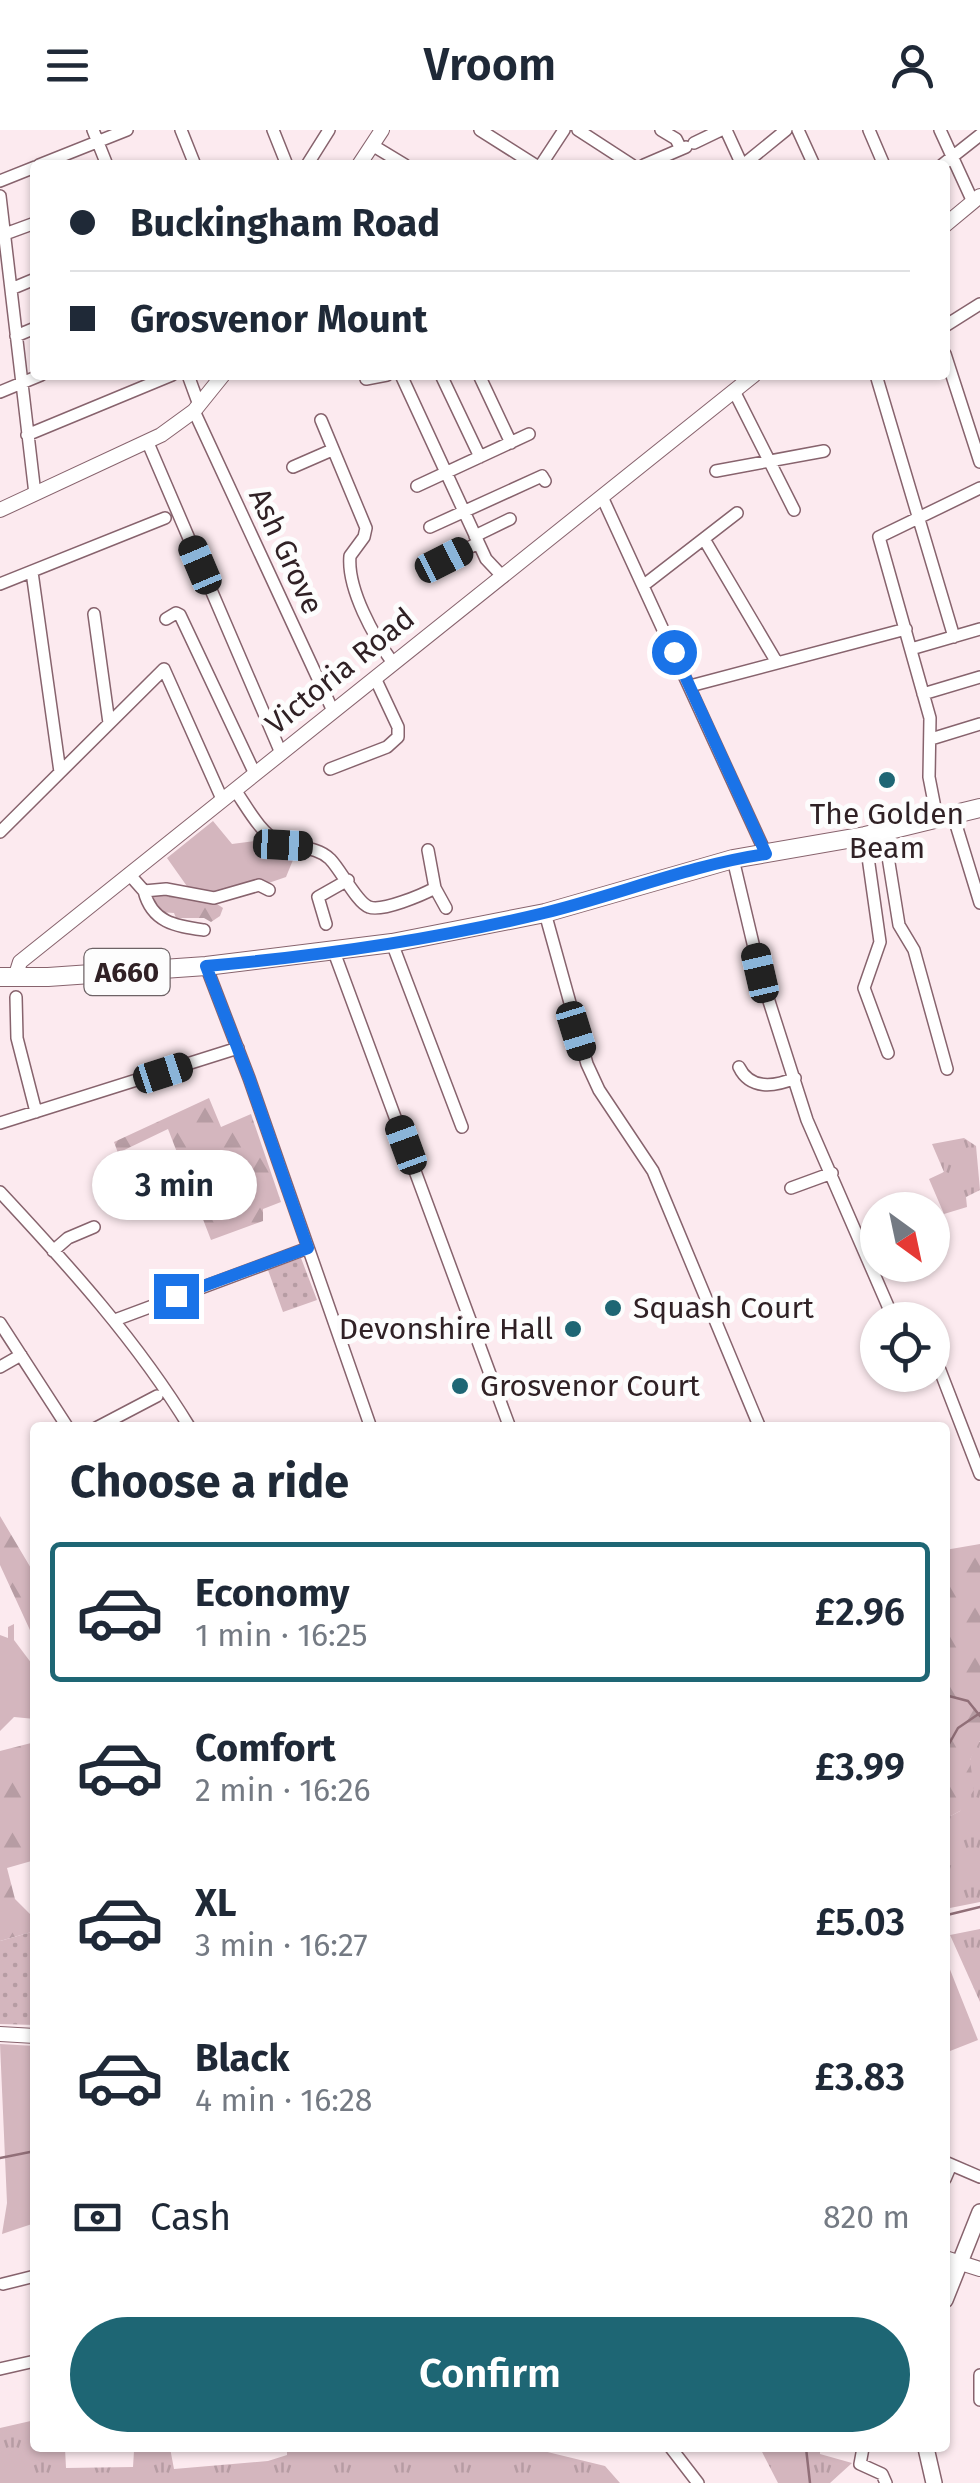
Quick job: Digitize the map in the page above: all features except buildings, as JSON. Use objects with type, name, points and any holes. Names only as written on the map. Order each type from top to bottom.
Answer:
[{"type":"highway","name":"A660","points":[[8,977],[206,966],[392,943],[545,913],[733,859],[874,834],[980,808]]},
{"type":"main road","points":[[952,2261],[980,2213]]},
{"type":"main road","points":[[927,2452],[934,2483]]},
{"type":"street","points":[[49,160],[96,136],[127,130]]},
{"type":"street","points":[[181,130],[193,160]]},
{"type":"street","points":[[310,160],[330,130]]},
{"type":"street","points":[[362,160],[382,130]]},
{"type":"street","points":[[480,130],[535,160]]},
{"type":"street","points":[[545,160],[564,130]]},
{"type":"street","points":[[578,130],[624,160]]},
{"type":"street","points":[[660,130],[687,146]]},
{"type":"street","points":[[655,160],[724,130],[740,160]]},
{"type":"street","points":[[749,160],[786,130]]},
{"type":"street","points":[[798,130],[812,160]]},
{"type":"street","points":[[868,130],[882,160]]},
{"type":"street","points":[[940,130],[947,160]]},
{"type":"street","points":[[275,131],[282,160]]},
{"type":"street","points":[[948,160],[980,135]]},
{"type":"street","points":[[96,136],[105,160]]},
{"type":"street","points":[[372,144],[397,160]]},
{"type":"street","points":[[950,165],[976,199],[950,220]]},
{"type":"street","points":[[0,180],[30,169]]},
{"type":"street","points":[[0,196],[34,494]]},
{"type":"street","points":[[4,234],[30,224]]},
{"type":"street","points":[[11,289],[30,281]]},
{"type":"street","points":[[950,321],[980,304]]},
{"type":"street","points":[[16,336],[30,330]]},
{"type":"street","points":[[950,369],[980,462]]},
{"type":"street","points":[[0,392],[30,380]]},
{"type":"street","points":[[28,436],[160,380]]},
{"type":"street","name":"Ash Grove","points":[[189,380],[197,408],[333,711]]},
{"type":"street","points":[[0,510],[148,442],[197,408],[219,380]]},
{"type":"street","points":[[403,380],[486,559],[503,576]]},
{"type":"street","points":[[443,380],[480,457]]},
{"type":"street","points":[[481,380],[510,443]]},
{"type":"street","name":"Victoria Road","points":[[8,977],[20,962],[128,874],[748,380]]},
{"type":"street","points":[[878,380],[954,637]]},
{"type":"street","points":[[734,391],[794,510]]},
{"type":"street","points":[[321,420],[366,528],[349,564],[375,638],[393,664]]},
{"type":"street","points":[[417,486],[529,434]]},
{"type":"street","points":[[148,442],[281,753]]},
{"type":"street","points":[[293,467],[332,450]]},
{"type":"street","points":[[716,471],[824,451]]},
{"type":"street","points":[[430,527],[542,476],[545,481]]},
{"type":"street","points":[[980,488],[879,537],[930,718],[929,777],[980,903]]},
{"type":"street","points":[[603,499],[766,854]]},
{"type":"street","points":[[644,584],[737,513]]},
{"type":"street","points":[[0,584],[165,518]]},
{"type":"street","points":[[444,560],[510,519]]},
{"type":"street","points":[[704,538],[776,661]]},
{"type":"street","points":[[32,572],[60,772]]},
{"type":"street","points":[[94,614],[109,723]]},
{"type":"street","points":[[166,619],[180,614],[255,774]]},
{"type":"street","points":[[690,686],[906,629]]},
{"type":"street","points":[[911,649],[980,630]]},
{"type":"street","points":[[0,832],[164,669],[229,794],[266,833],[283,845],[319,850],[348,880],[362,904],[370,908],[435,888]]},
{"type":"street","points":[[922,694],[980,677]]},
{"type":"street","points":[[330,769],[387,748],[398,738],[398,727],[375,678]]},
{"type":"street","points":[[931,738],[980,724]]},
{"type":"street","points":[[874,834],[880,942],[864,988],[888,1054]]},
{"type":"street","points":[[874,834],[899,924],[914,950],[947,1070]]},
{"type":"street","points":[[428,850],[435,888],[446,908]]},
{"type":"street","points":[[733,859],[760,973],[807,1120],[886,1302]]},
{"type":"street","points":[[128,874],[144,891],[149,906],[168,924],[204,930]]},
{"type":"street","points":[[326,924],[318,897],[348,880]]},
{"type":"street","points":[[144,891],[166,889],[214,898],[259,884],[269,890]]},
{"type":"street","points":[[545,913],[586,1064],[652,1171],[757,1422]]},
{"type":"street","points":[[392,943],[462,1127]]},
{"type":"street","points":[[334,952],[508,1422]]},
{"type":"street","points":[[206,966],[369,1422]]},
{"type":"street","points":[[16,997],[17,1038],[36,1112]]},
{"type":"street","points":[[0,1123],[238,1048]]},
{"type":"street","points":[[739,1067],[748,1082],[757,1084],[783,1083],[794,1078]]},
{"type":"street","points":[[791,1188],[832,1173]]},
{"type":"street","points":[[0,1192],[116,1320],[186,1422]]},
{"type":"street","points":[[52,1251],[68,1238],[94,1227]]},
{"type":"street","points":[[116,1320],[308,1248]]},
{"type":"street","points":[[0,1323],[64,1422]]},
{"type":"street","points":[[0,1367],[21,1355]]},
{"type":"street","points":[[949,1392],[980,1474]]},
{"type":"street","points":[[107,1422],[156,1396]]},
{"type":"street","points":[[0,2034],[30,2036]]},
{"type":"street","points":[[950,2165],[980,2177]]},
{"type":"street","points":[[952,2261],[980,2269]]},
{"type":"street","points":[[952,2261],[980,2280]]},
{"type":"street","points":[[3,2284],[30,2277]]},
{"type":"street","points":[[0,2369],[30,2362]]},
{"type":"street","points":[[980,2376],[980,2400]]},
{"type":"street","points":[[674,2452],[698,2483]]},
{"type":"street","points":[[862,2452],[860,2464],[882,2474],[886,2483]]},
{"type":"green space","points":[[213,821],[232,844],[255,841],[267,847],[276,844],[297,850],[286,877],[201,906],[167,858]]},
{"type":"green space","points":[[165,894],[211,900],[223,908],[211,922],[204,918],[176,918],[174,913],[158,912],[150,900]]},
{"type":"green space","points":[[209,1098],[221,1127],[251,1114],[281,1202],[263,1209],[263,1221],[211,1240],[168,1129],[118,1153],[114,1142]]},
{"type":"green space","points":[[964,1138],[976,1146],[980,1190],[966,1197],[967,1207],[950,1212],[950,1192],[935,1192],[929,1179],[944,1172],[932,1144]]},
{"type":"green space","points":[[301,1258],[317,1300],[283,1312],[268,1270]]},
{"type":"green space","points":[[0,1516],[30,1567],[30,1630],[0,1565]]},
{"type":"green space","points":[[980,1544],[980,1741],[970,1760],[974,1790],[960,1811],[950,1816],[950,1549]]},
{"type":"green space","points":[[14,1624],[14,1640],[30,1661],[30,1719],[14,1717],[0,1731],[0,1635],[8,1638],[8,1627]]},
{"type":"green space","points":[[980,1742],[980,1902],[950,1908],[950,1816],[960,1811],[970,1760]]},
{"type":"green space","points":[[30,1743],[30,1861],[7,1868],[15,1899],[30,1914],[30,1932],[0,1941],[0,1751]]},
{"type":"green space","points":[[980,1929],[980,2002],[950,1935]]},
{"type":"green space","points":[[30,1932],[30,2025],[0,2024],[0,1941]]},
{"type":"green space","points":[[950,1970],[978,2040],[950,2051]]},
{"type":"green space","points":[[0,2044],[30,2046],[30,2225],[2,2234],[7,2203]]},
{"type":"green space","points":[[30,2421],[30,2452],[65,2452],[66,2468],[133,2467],[134,2452],[171,2452],[174,2469],[268,2461],[287,2452],[547,2452],[605,2466],[620,2483],[0,2483],[0,2428]]},
{"type":"green space","points":[[762,2452],[820,2452],[852,2463],[830,2483],[778,2483]]},
{"type":"waterway","points":[[950,1696],[968,1701],[980,1716]]},
{"type":"waterway","points":[[950,1742],[958,1728],[980,1713]]},
{"type":"waterway","points":[[950,1914],[980,1907]]},
{"type":"waterway","points":[[0,2158],[30,2152]]},
{"type":"waterway","points":[[806,2452],[810,2483]]},
{"type":"place","name":"The Golden Beam","points":[[887,780]]},
{"type":"place","name":"Squash Court","points":[[613,1308]]},
{"type":"place","name":"Devonshire Hall","points":[[573,1329]]},
{"type":"place","name":"Grosvenor Court","points":[[460,1386]]},
{"type":"route","points":[[176,1296],[308,1248],[206,966],[334,952],[466,930],[589,902],[733,859],[766,854],[674,652]]}]
